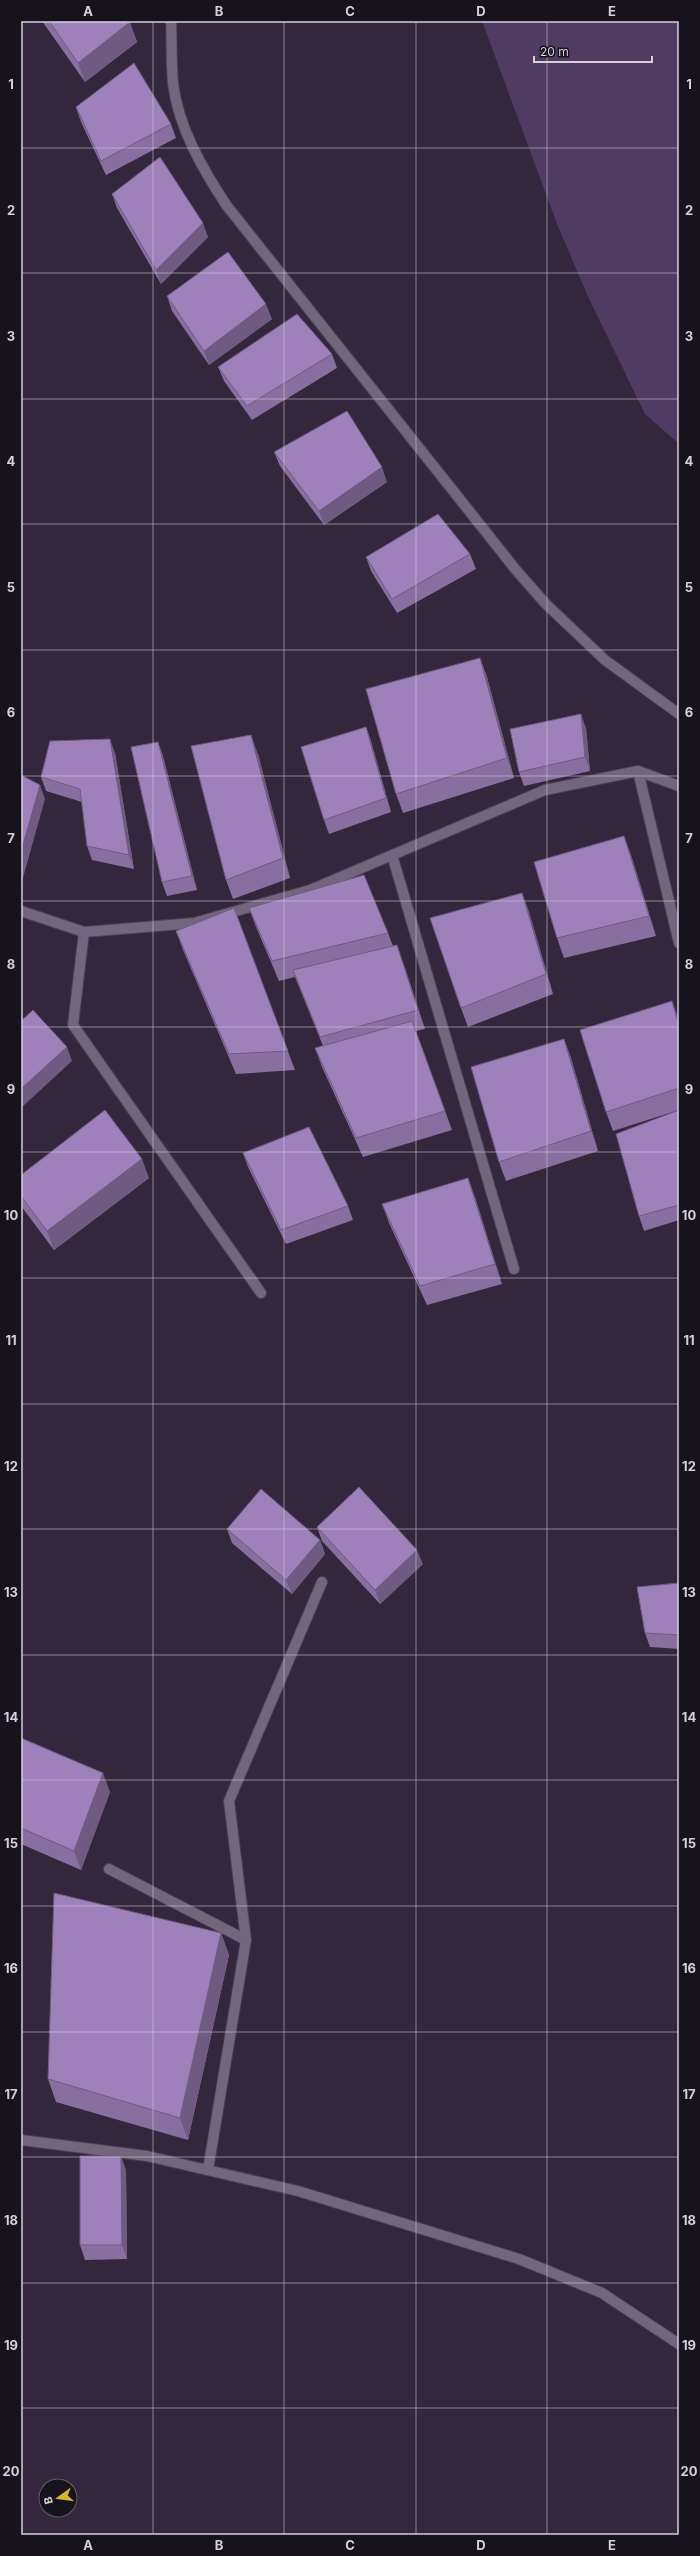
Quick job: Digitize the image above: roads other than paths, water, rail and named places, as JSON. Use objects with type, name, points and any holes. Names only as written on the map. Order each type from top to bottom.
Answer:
[{"type":"street","points":[[171,21],[174,84],[185,128],[206,174],[227,206],[545,603],[605,660],[679,714]]},
{"type":"street","points":[[638,771],[679,943]]},
{"type":"street","points":[[21,911],[84,932],[194,923],[310,890],[546,790],[638,771],[679,786]]},
{"type":"street","points":[[392,855],[514,1269]]},
{"type":"street","points":[[84,932],[73,1025],[261,1293]]},
{"type":"street","points":[[208,2170],[246,1940],[229,1801],[322,1582]]},
{"type":"street","points":[[109,1869],[246,1940]]},
{"type":"street","points":[[21,2140],[147,2156],[298,2191],[518,2259],[602,2293],[679,2344]]}]
